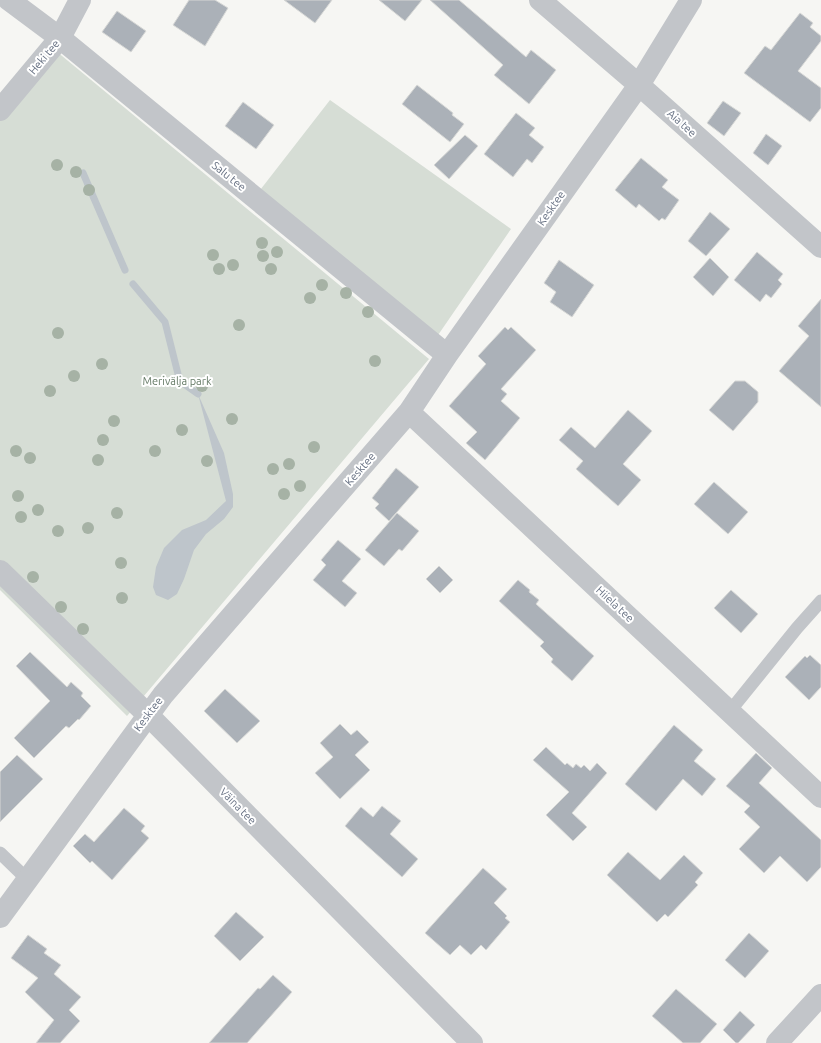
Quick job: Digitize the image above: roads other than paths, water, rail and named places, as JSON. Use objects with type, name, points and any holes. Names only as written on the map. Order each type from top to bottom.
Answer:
[{"type":"street","name":"Salu tee","points":[[9,0],[60,38],[448,355]]},
{"type":"street","name":"Heki tee","points":[[0,110],[60,38],[80,0]]},
{"type":"street","name":"Aia tee","points":[[540,0],[639,85],[821,247]]},
{"type":"street","name":"Kesktee","points":[[0,916],[163,694],[409,412],[639,85],[691,0]]},
{"type":"street","name":"Hiiela tee","points":[[409,412],[821,797]]},
{"type":"street","name":"Väina tee","points":[[0,571],[148,714],[472,1043]]},
{"type":"street","points":[[777,1043],[821,995]]},
{"type":"lane","points":[[730,711],[797,628],[821,601]]},
{"type":"lane","points":[[0,853],[28,879]]},
{"type":"waterway","points":[[83,173],[125,270]]},
{"type":"waterway","points":[[133,284],[165,322],[178,374]]},
{"type":"waterway","points":[[181,382],[198,394]]},
{"type":"park label","name":"Merivälja park","points":[[177,381]]}]
